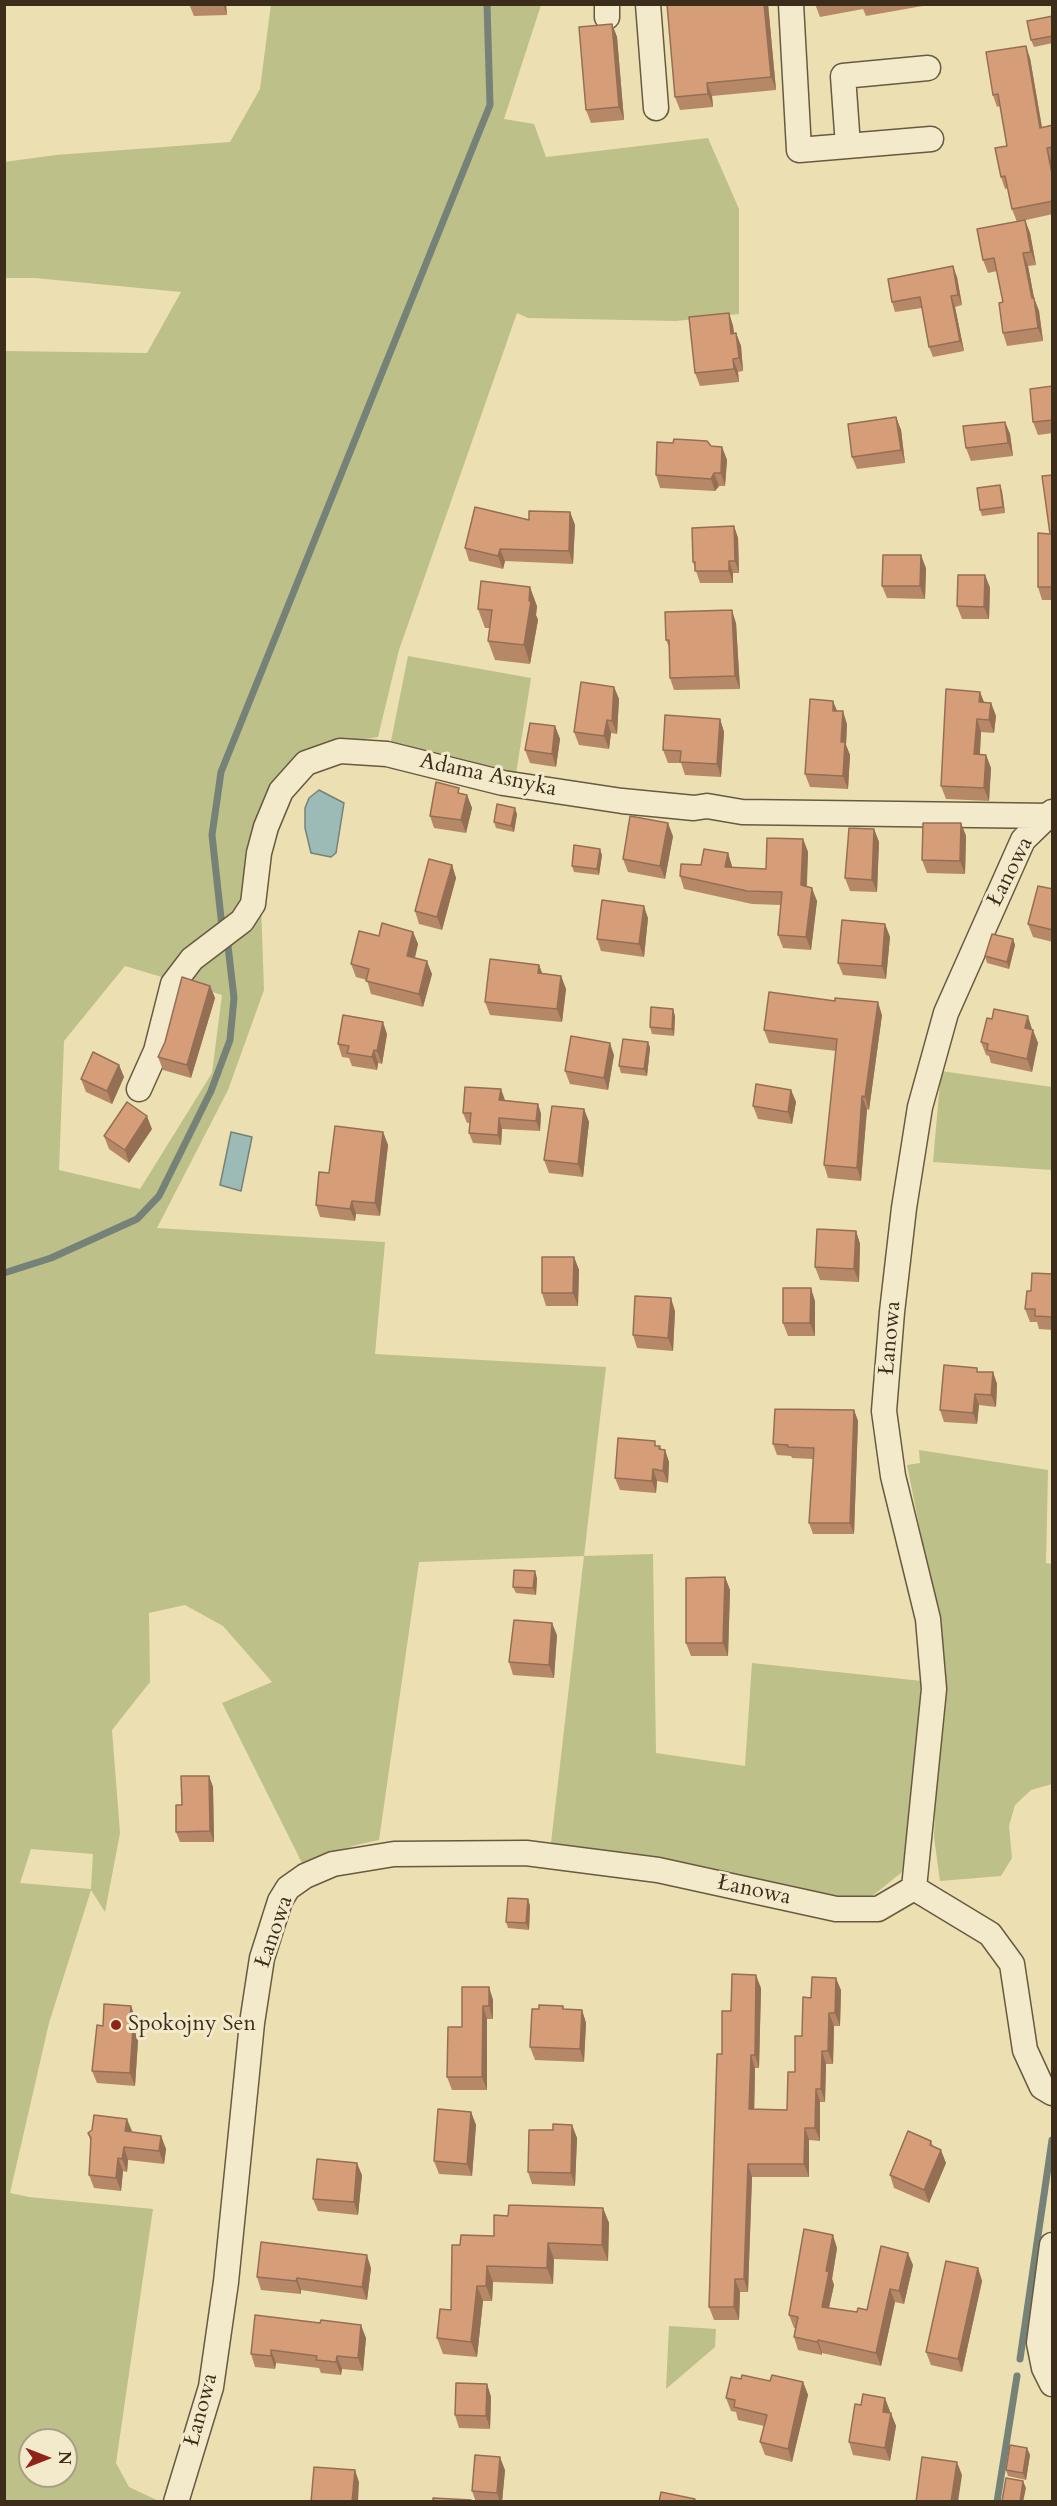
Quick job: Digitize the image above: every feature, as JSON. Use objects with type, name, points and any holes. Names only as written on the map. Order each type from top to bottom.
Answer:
[{"type":"street","points":[[648,4],[656,108]]},
{"type":"street","points":[[791,4],[799,150],[931,139]]},
{"type":"street","points":[[848,146],[843,76],[928,68]]},
{"type":"street","name":"Adama Asnyka","points":[[139,1089],[156,1051],[173,984],[192,959],[242,921],[253,903],[259,853],[266,827],[281,791],[306,763],[340,751],[387,753],[503,783],[622,801],[694,808],[707,806],[742,813],[968,816],[1052,814]]},
{"type":"street","name":"Łanowa","points":[[176,2502],[211,2387],[226,2282],[262,1958],[280,1901],[288,1888],[305,1876],[333,1864],[394,1854],[525,1853],[658,1870],[836,1910],[878,1909],[914,1888],[934,1689],[928,1619],[893,1476],[884,1411],[904,1208],[920,1107],[946,1013],[1023,840],[1052,814]]},
{"type":"street","points":[[914,1888],[990,1934],[1012,1964],[1025,2050],[1042,2087],[1053,2093]]},
{"type":"street","points":[[1053,2245],[1039,2343],[1044,2368],[1053,2384]]},
{"type":"green space","points":[[271,4],[541,5],[504,119],[534,124],[546,157],[708,138],[739,209],[739,314],[676,321],[528,318],[517,313],[399,650],[378,737],[340,743],[302,758],[260,874],[264,990],[228,1090],[157,1228],[385,1242],[375,1354],[606,1367],[584,1556],[419,1562],[379,1840],[302,1863],[222,1703],[272,1682],[223,1626],[185,1605],[149,1613],[150,1682],[112,1730],[120,1833],[105,1912],[91,1890],[49,2023],[10,2193],[29,2197],[153,2209],[116,2463],[129,2487],[159,2501],[5,2501],[4,351],[147,353],[181,292],[35,278],[5,278],[4,162],[56,155],[230,142],[260,89]],"holes":[[[125,966],[222,995],[212,1073],[140,1189],[59,1170],[64,1041]],[[31,1849],[93,1854],[91,1889],[20,1883]]]},
{"type":"green space","points":[[408,656],[531,678],[516,774],[390,746]]},
{"type":"green space","points":[[941,1071],[1052,1087],[1052,1170],[933,1162]]},
{"type":"green space","points":[[919,1450],[1048,1470],[1046,1563],[1052,1564],[1052,1784],[1031,1790],[1015,1805],[1009,1826],[1012,1858],[1001,1876],[940,1881],[934,1837],[938,1738],[946,1677],[941,1616],[925,1555],[907,1465],[920,1463]]},
{"type":"green space","points":[[653,1554],[656,1753],[745,1766],[752,1663],[922,1681],[902,1872],[871,1897],[836,1900],[627,1854],[551,1843],[584,1556]]},
{"type":"green space","points":[[669,2326],[716,2329],[715,2347],[666,2389]]},
{"type":"water","points":[[319,790],[344,803],[336,853],[331,857],[311,853],[305,828],[305,808],[309,798]]},
{"type":"water","points":[[231,1132],[252,1137],[241,1191],[220,1185]]},
{"type":"building","points":[[667,4],[764,4],[771,77],[707,83],[708,94],[675,97]]},
{"type":"building","points":[[1053,16],[1053,36],[1031,40],[1027,21]]},
{"type":"building","points":[[612,24],[619,107],[586,110],[579,27]]},
{"type":"building","points":[[1026,46],[1040,128],[1053,125],[1053,147],[1047,148],[1053,179],[1053,201],[1012,209],[1005,176],[1001,177],[995,148],[1007,146],[998,94],[993,95],[986,52]]},
{"type":"building","points":[[1025,220],[1031,252],[1023,253],[1032,298],[1034,298],[1038,328],[1003,333],[999,303],[1003,302],[994,258],[983,260],[977,229]]},
{"type":"building","points":[[953,266],[958,295],[951,296],[960,341],[929,347],[920,297],[892,302],[888,279]]},
{"type":"building","points":[[729,313],[731,334],[736,333],[739,358],[733,359],[734,369],[695,373],[689,317]]},
{"type":"building","points":[[1053,386],[1053,420],[1033,422],[1030,389]]},
{"type":"building","points":[[896,417],[901,450],[852,457],[848,424]]},
{"type":"building","points":[[1005,422],[1008,443],[966,448],[963,426]]},
{"type":"building","points":[[674,439],[707,441],[711,446],[722,447],[721,473],[714,473],[711,479],[656,475],[657,442],[673,443]]},
{"type":"building","points":[[1053,475],[1053,587],[1038,587],[1038,533],[1050,534],[1042,476]]},
{"type":"building","points":[[1000,485],[1003,507],[980,510],[977,488]]},
{"type":"building","points":[[475,507],[529,520],[529,511],[570,512],[569,551],[500,549],[498,556],[465,548]]},
{"type":"building","points":[[734,526],[735,561],[729,561],[729,571],[695,571],[692,528]]},
{"type":"building","points":[[883,555],[921,555],[920,586],[882,586]]},
{"type":"building","points":[[958,575],[985,575],[984,607],[957,606]]},
{"type":"building","points":[[481,581],[530,587],[529,601],[531,601],[524,645],[488,641],[492,610],[478,609]]},
{"type":"building","points":[[732,610],[735,676],[670,678],[669,640],[666,640],[665,612]]},
{"type":"building","points":[[581,682],[614,687],[612,721],[607,720],[604,736],[574,732]]},
{"type":"building","points":[[946,689],[980,692],[979,702],[991,703],[989,720],[977,719],[974,754],[986,755],[984,788],[941,786]]},
{"type":"building","points":[[810,699],[833,701],[833,711],[843,711],[841,742],[845,742],[843,776],[805,774]]},
{"type":"building","points":[[665,715],[720,719],[717,764],[680,762],[681,751],[663,750]]},
{"type":"building","points":[[530,723],[555,726],[552,754],[525,750]]},
{"type":"building","points":[[436,782],[459,788],[458,793],[467,795],[461,820],[430,816]]},
{"type":"building","points":[[497,804],[515,808],[511,826],[494,822]]},
{"type":"building","points":[[630,816],[668,823],[660,866],[623,859]]},
{"type":"building","points":[[923,823],[961,823],[960,861],[922,860]]},
{"type":"building","points":[[849,828],[874,829],[872,880],[845,878]]},
{"type":"building","points":[[767,838],[803,839],[801,885],[812,888],[806,937],[778,935],[782,892],[747,891],[680,876],[681,864],[701,865],[704,849],[728,853],[725,867],[766,869]]},
{"type":"building","points":[[574,845],[600,849],[597,869],[572,866]]},
{"type":"building","points":[[429,859],[452,865],[437,917],[415,911]]},
{"type":"building","points":[[1038,886],[1053,889],[1053,930],[1028,924]]},
{"type":"building","points":[[602,900],[644,906],[639,944],[597,939]]},
{"type":"building","points":[[842,920],[885,924],[882,966],[838,963]]},
{"type":"building","points":[[382,923],[413,932],[407,956],[427,961],[419,994],[366,981],[369,969],[351,964],[359,931],[379,936]]},
{"type":"building","points":[[992,934],[1013,939],[1007,962],[985,956]]},
{"type":"building","points":[[490,959],[539,965],[538,973],[561,976],[557,1009],[485,1002]]},
{"type":"building","points":[[182,977],[210,986],[187,1065],[158,1057],[165,1042]]},
{"type":"building","points":[[769,992],[835,1001],[835,998],[878,1002],[865,1097],[862,1096],[857,1168],[824,1165],[837,1039],[764,1030]]},
{"type":"building","points":[[651,1007],[673,1009],[672,1029],[650,1027]]},
{"type":"building","points":[[994,1009],[1028,1016],[1025,1028],[1033,1030],[1027,1059],[987,1050],[988,1044],[981,1042],[987,1018],[992,1019]]},
{"type":"building","points":[[343,1015],[383,1022],[377,1051],[374,1050],[372,1057],[347,1053],[349,1046],[338,1044]]},
{"type":"building","points":[[571,1036],[610,1043],[604,1078],[565,1071]]},
{"type":"building","points":[[623,1039],[648,1042],[644,1069],[619,1066]]},
{"type":"building","points":[[93,1052],[119,1065],[107,1091],[81,1079]]},
{"type":"building","points":[[756,1084],[791,1090],[788,1112],[753,1106]]},
{"type":"building","points":[[465,1087],[501,1089],[499,1100],[538,1104],[536,1121],[499,1118],[498,1135],[469,1133],[471,1113],[463,1113]]},
{"type":"building","points":[[127,1102],[147,1116],[125,1150],[104,1136]]},
{"type":"building","points":[[552,1106],[584,1109],[578,1164],[544,1160]]},
{"type":"building","points":[[335,1126],[383,1132],[375,1203],[352,1201],[350,1209],[316,1205],[319,1172],[329,1173]]},
{"type":"building","points":[[817,1229],[856,1231],[854,1269],[815,1267]]},
{"type":"building","points":[[542,1257],[574,1257],[573,1293],[542,1293]]},
{"type":"building","points":[[1032,1273],[1053,1274],[1053,1317],[1035,1316],[1035,1309],[1025,1309],[1027,1291],[1031,1291]]},
{"type":"building","points":[[783,1288],[811,1288],[810,1323],[783,1323]]},
{"type":"building","points":[[635,1296],[671,1298],[668,1338],[633,1335]]},
{"type":"building","points":[[944,1365],[977,1368],[977,1372],[993,1372],[991,1395],[975,1394],[973,1413],[940,1410]]},
{"type":"building","points":[[775,1409],[854,1410],[850,1523],[809,1523],[814,1448],[773,1444]]},
{"type":"building","points":[[618,1438],[655,1441],[655,1446],[660,1446],[659,1449],[665,1450],[663,1471],[653,1469],[652,1481],[615,1478]]},
{"type":"building","points":[[514,1570],[535,1571],[533,1588],[513,1587]]},
{"type":"building","points":[[725,1577],[723,1643],[686,1643],[686,1578]]},
{"type":"building","points":[[514,1620],[552,1623],[549,1665],[509,1662]]},
{"type":"building","points":[[181,1776],[209,1776],[210,1831],[176,1832],[176,1805],[182,1805]]},
{"type":"building","points":[[508,1898],[528,1899],[526,1923],[506,1922]]},
{"type":"building","points":[[732,1974],[756,1975],[755,2055],[751,2055],[749,2109],[787,2110],[788,2072],[795,2072],[795,2036],[802,2036],[803,1997],[811,1998],[812,1977],[836,1978],[835,2013],[829,2013],[828,2051],[822,2051],[821,2089],[816,2089],[815,2128],[805,2128],[804,2164],[748,2164],[744,2279],[735,2279],[734,2307],[709,2307],[717,2054],[722,2054],[722,2011],[731,2011]]},
{"type":"building","points":[[462,1987],[489,1987],[489,2006],[483,2006],[482,2077],[447,2077],[448,2027],[462,2027]]},
{"type":"building","points":[[104,2004],[131,2006],[129,2028],[133,2028],[130,2073],[92,2071],[97,2025],[103,2026]]},
{"type":"building","points":[[539,2005],[582,2010],[580,2049],[530,2047],[532,2009],[539,2009]]},
{"type":"building","points":[[438,2109],[471,2112],[467,2164],[434,2161]]},
{"type":"building","points":[[94,2115],[127,2119],[125,2131],[161,2136],[159,2151],[124,2147],[122,2159],[118,2158],[116,2178],[89,2175],[91,2138],[88,2133],[92,2130]]},
{"type":"building","points":[[553,2124],[572,2125],[571,2173],[528,2172],[529,2130],[553,2130]]},
{"type":"building","points":[[908,2131],[931,2141],[930,2145],[941,2150],[924,2190],[890,2175]]},
{"type":"building","points":[[317,2159],[357,2163],[354,2202],[313,2199]]},
{"type":"building","points":[[509,2205],[603,2208],[602,2245],[548,2243],[547,2268],[487,2266],[486,2286],[477,2286],[471,2342],[437,2338],[440,2309],[451,2310],[452,2245],[460,2245],[461,2235],[494,2236],[494,2215],[508,2216]]},
{"type":"building","points":[[804,2229],[833,2235],[822,2307],[857,2312],[858,2308],[867,2310],[881,2246],[908,2253],[899,2291],[890,2289],[876,2353],[794,2337],[798,2317],[789,2315]]},
{"type":"building","points":[[261,2242],[367,2255],[362,2287],[297,2278],[296,2281],[257,2277]]},
{"type":"building","points":[[946,2261],[978,2268],[958,2359],[926,2352]]},
{"type":"building","points":[[255,2315],[320,2323],[321,2320],[361,2325],[358,2358],[337,2356],[336,2362],[316,2360],[317,2356],[271,2350],[271,2356],[251,2354]]},
{"type":"building","points":[[742,2375],[770,2381],[772,2375],[803,2382],[788,2449],[760,2442],[767,2415],[734,2407],[735,2400],[726,2398],[731,2377],[741,2379]]},
{"type":"building","points":[[456,2383],[487,2384],[486,2416],[455,2415]]},
{"type":"building","points":[[863,2394],[885,2398],[883,2412],[891,2413],[885,2448],[849,2442],[855,2404],[861,2405]]},
{"type":"building","points":[[1010,2445],[1027,2448],[1023,2473],[1006,2470]]},
{"type":"building","points":[[475,2455],[500,2457],[497,2493],[472,2491]]},
{"type":"building","points":[[922,2457],[957,2462],[951,2502],[916,2502]]},
{"type":"building","points":[[314,2467],[355,2470],[352,2502],[311,2502]]},
{"type":"building","points":[[1006,2478],[1023,2481],[1020,2502],[1002,2501]]},
{"type":"building","points":[[661,2492],[695,2499],[694,2502],[659,2502]]},
{"type":"building","points":[[433,2498],[471,2500],[471,2502],[433,2502]]},
{"type":"waterway","points":[[222,927],[212,835],[221,772],[490,105],[487,4]]},
{"type":"waterway","points":[[4,1273],[51,1258],[137,1219],[159,1196],[211,1091],[230,1040],[234,998],[228,946]]},
{"type":"waterway","points":[[1020,2359],[1052,2140]]},
{"type":"waterway","points":[[997,2502],[1017,2376]]},
{"type":"place","name":"Spokojny Sen","points":[[116,2025]]}]
